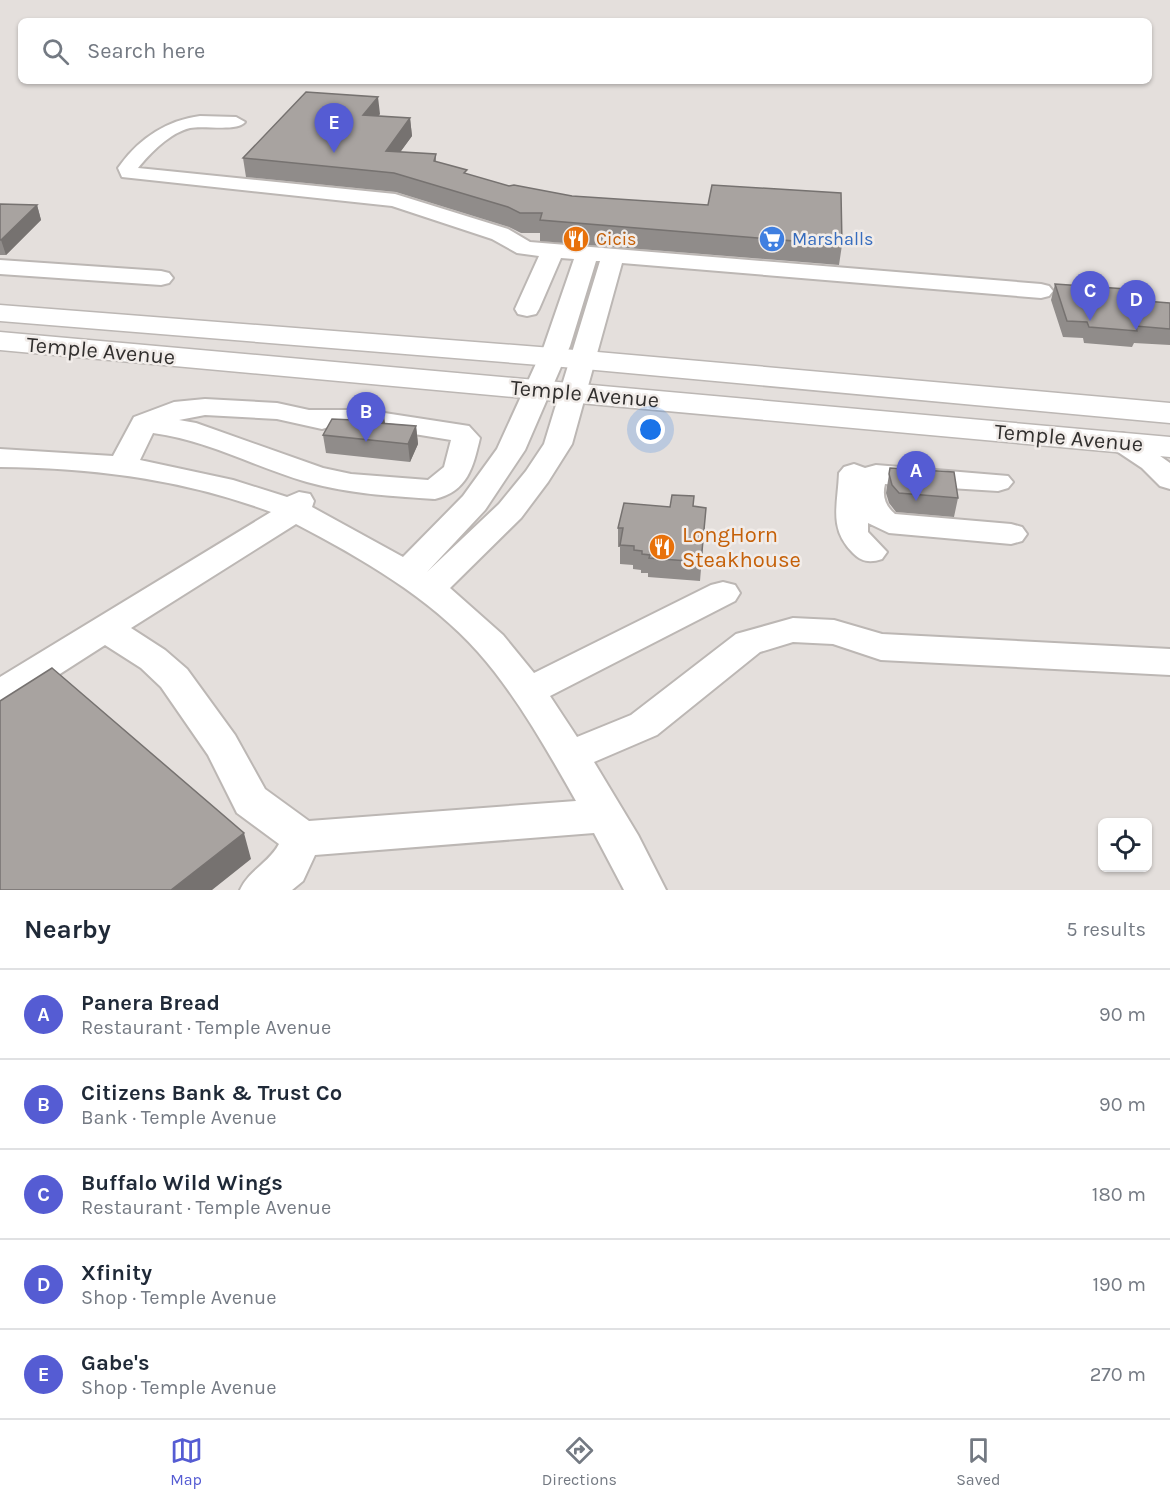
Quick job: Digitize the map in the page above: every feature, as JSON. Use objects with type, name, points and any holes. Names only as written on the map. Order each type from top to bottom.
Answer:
[{"type":"main road","name":"Temple Avenue","points":[[0,313],[552,357],[1170,413]]},
{"type":"main road","name":"Temple Avenue","points":[[0,342],[573,391],[1170,447]]},
{"type":"street","points":[[236,122],[187,122],[169,128],[133,160],[128,168],[129,174],[395,200],[500,234],[525,248],[1041,291]]},
{"type":"street","points":[[526,309],[553,250]]},
{"type":"street","points":[[419,581],[511,450],[552,357],[587,253]]},
{"type":"street","points":[[419,581],[510,511],[538,476],[558,444],[613,256]]},
{"type":"street","points":[[0,267],[161,278]]},
{"type":"street","points":[[568,313],[596,315]]},
{"type":"street","points":[[122,466],[144,423],[169,412],[194,408],[277,411],[304,418],[364,418],[459,432],[466,438],[458,471],[432,490],[351,483],[321,476],[186,429],[144,423]]},
{"type":"street","points":[[304,418],[307,424],[439,437],[443,454],[432,490]]},
{"type":"street","points":[[1122,442],[1152,462],[1170,480]]},
{"type":"street","points":[[0,458],[60,460],[122,466],[179,476],[240,492],[295,511],[419,581],[455,609],[505,661],[569,756],[645,890]]},
{"type":"street","points":[[871,552],[854,536],[852,529],[852,476],[855,471],[869,466],[888,467],[906,475]]},
{"type":"street","points":[[998,482],[885,473],[876,474],[869,487],[872,509],[882,521],[1011,534]]},
{"type":"street","points":[[0,694],[295,511],[303,492],[321,476]]},
{"type":"street","points":[[527,692],[723,593]]},
{"type":"street","points":[[105,628],[153,659],[174,678],[222,746],[251,801],[302,839],[604,815]]},
{"type":"street","points":[[569,756],[644,725],[748,643],[793,630],[834,632],[881,646],[1170,662]]},
{"type":"street","points":[[261,890],[288,868],[302,839]]},
{"type":"building","points":[[306,92],[378,97],[363,115],[410,118],[386,151],[436,154],[434,161],[467,170],[464,173],[509,186],[572,196],[708,205],[712,185],[841,193],[842,245],[540,220],[542,213],[520,213],[508,207],[394,173],[243,158]]},
{"type":"building","points":[[0,204],[37,205],[0,240]]},
{"type":"building","points":[[1055,284],[1141,290],[1145,301],[1170,303],[1170,329],[1136,326],[1137,331],[1089,327],[1087,322],[1067,321]]},
{"type":"building","points":[[359,410],[384,414],[379,423],[416,426],[408,444],[323,435],[332,419],[354,420]]},
{"type":"building","points":[[890,468],[954,472],[958,498],[899,493],[892,485]]},
{"type":"building","name":"LongHorn Steakhouse","points":[[672,495],[694,496],[693,506],[706,508],[701,562],[649,558],[650,555],[634,550],[634,546],[620,545],[623,528],[618,528],[624,503],[670,507]]},
{"type":"building","points":[[52,668],[244,833],[171,890],[0,890],[0,701]]},
{"type":"place","name":"Gabe's","points":[[334,153]]},
{"type":"place","name":"Cicis","points":[[576,239]]},
{"type":"place","name":"Marshalls","points":[[772,239]]},
{"type":"place","name":"Buffalo Wild Wings","points":[[1090,321]]},
{"type":"place","name":"Xfinity","points":[[1136,330]]},
{"type":"place","name":"Citizens Bank & Trust Co","points":[[366,442]]},
{"type":"place","name":"Panera Bread","points":[[916,501]]},
{"type":"place","name":"LongHorn Steakhouse","points":[[662,547]]}]
